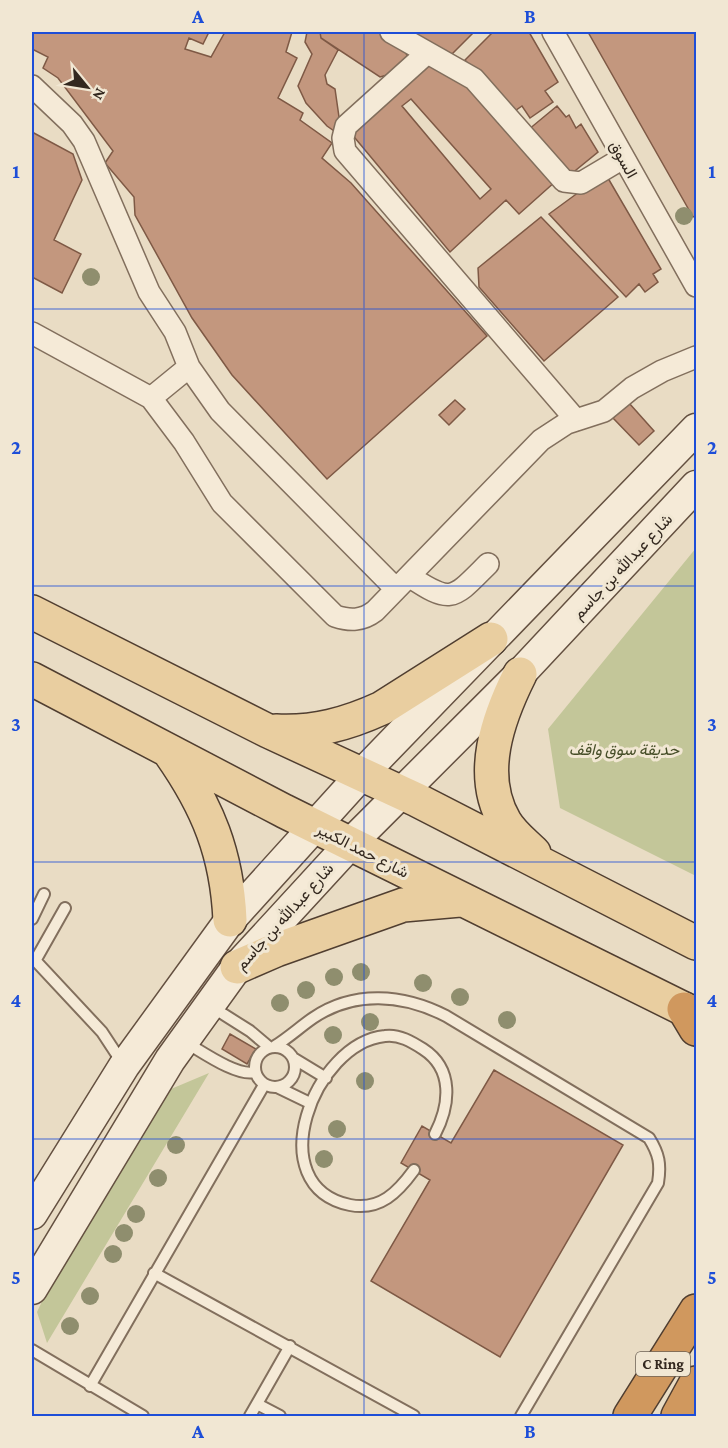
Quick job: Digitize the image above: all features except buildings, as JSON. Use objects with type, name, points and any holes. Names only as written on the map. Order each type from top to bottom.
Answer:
[{"type":"highway","name":"C Ring","points":[[630,1416],[696,1311]]},
{"type":"highway","points":[[678,1416],[696,1383]]},
{"type":"main road","points":[[32,612],[268,731],[363,773],[696,943]]},
{"type":"main road","points":[[268,731],[307,733],[365,716],[382,708],[491,639]]},
{"type":"main road","points":[[520,674],[495,735],[493,780],[505,823],[552,870]]},
{"type":"main road","name":"شارع حمد الكبير","points":[[32,680],[692,1017]]},
{"type":"main road","points":[[167,749],[190,782],[209,817],[229,884],[230,920]]},
{"type":"main road","points":[[237,967],[276,950],[395,908],[460,900]]},
{"type":"street","points":[[391,32],[474,79],[564,181],[581,183],[623,159]]},
{"type":"street","name":"السوق","points":[[554,32],[696,286]]},
{"type":"street","points":[[427,53],[346,126],[342,138],[345,151],[576,420]]},
{"type":"street","points":[[32,86],[72,123],[84,141],[149,292],[175,332],[189,367],[220,411],[402,583],[451,596],[463,590],[488,564]]},
{"type":"street","points":[[32,333],[151,398],[184,442],[222,503],[335,616],[351,620],[367,617],[541,440],[554,430],[604,411],[636,394],[662,371],[696,357]]},
{"type":"street","points":[[151,398],[189,367]]},
{"type":"street","name":"شارع عبدالله بن جاسم","points":[[32,1214],[124,1066],[230,920],[363,773],[696,429]]},
{"type":"street","name":"شارع عبدالله بن جاسم","points":[[32,1289],[69,1224],[183,1040],[237,967],[351,843],[520,674],[696,486]]},
{"type":"lane","points":[[32,919],[44,894]]},
{"type":"lane","points":[[65,908],[33,959],[102,1032],[124,1066]]},
{"type":"lane","points":[[310,1102],[279,1088],[264,1085],[255,1072],[257,1057],[313,1018],[334,1007],[356,1000],[380,997],[403,999],[425,1005],[446,1016],[649,1138],[659,1160],[658,1183],[521,1416]]},
{"type":"lane","points":[[209,1005],[272,1047],[283,1048],[293,1058],[326,1078]]},
{"type":"lane","points":[[414,1170],[396,1192],[383,1202],[352,1206],[330,1197],[317,1188],[308,1176],[304,1164],[303,1124],[310,1102],[341,1058],[354,1047],[370,1039],[387,1035],[402,1037],[431,1054],[445,1078],[447,1105],[435,1134]]},
{"type":"lane","points":[[183,1040],[226,1065],[248,1074],[255,1072]]},
{"type":"lane","points":[[279,1088],[291,1080],[295,1065],[293,1058]]},
{"type":"lane","points":[[90,1386],[153,1273],[264,1085]]},
{"type":"lane","points":[[153,1273],[290,1346],[414,1416]]},
{"type":"lane","points":[[250,1416],[290,1346]]},
{"type":"lane","points":[[32,1350],[143,1416]]},
{"type":"lane","points":[[257,1404],[280,1416]]},
{"type":"green space","name":"حديقة سوق واقف","points":[[696,548],[696,876],[560,808],[548,729]]},
{"type":"green space","points":[[209,1073],[47,1343],[37,1312],[46,1293],[165,1097],[171,1089]]}]
